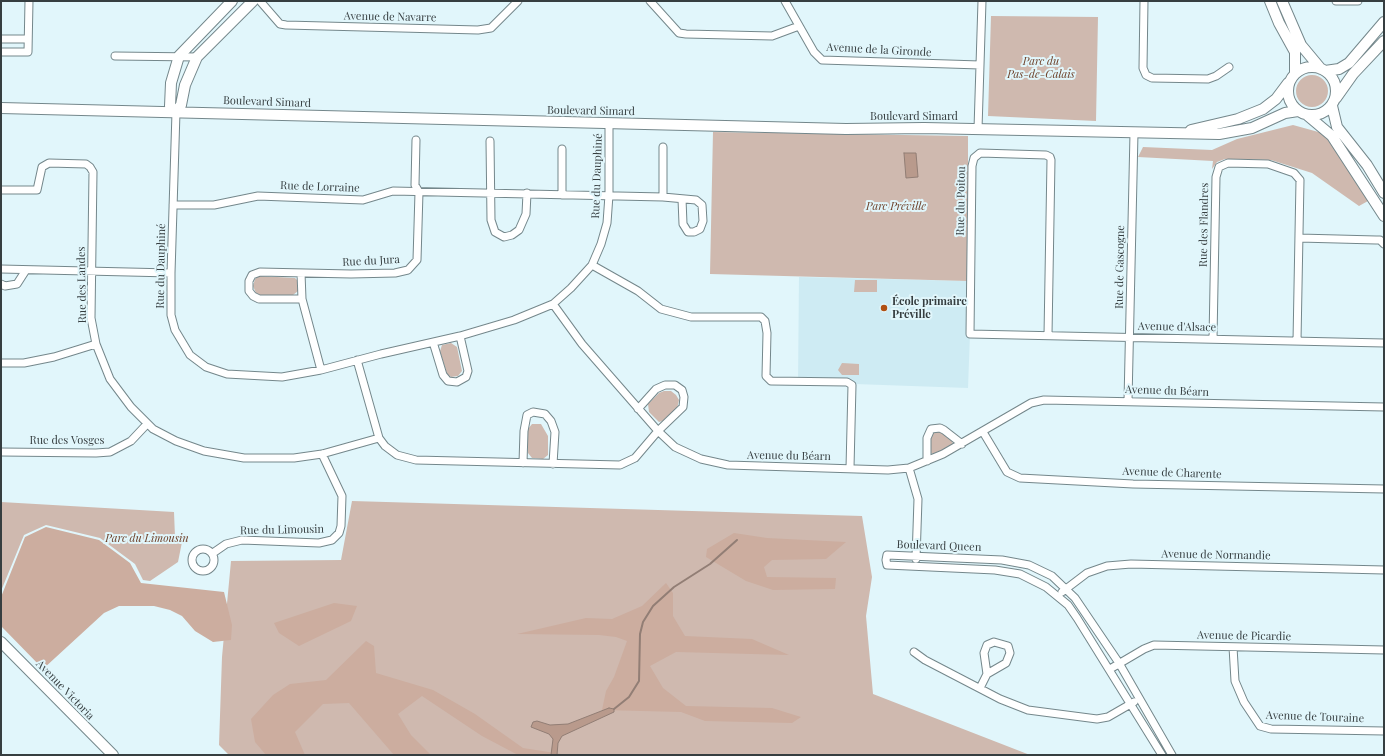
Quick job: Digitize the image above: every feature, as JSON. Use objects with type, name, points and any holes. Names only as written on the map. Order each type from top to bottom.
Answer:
[{"type":"main road","points":[[232,1],[179,56],[171,83],[170,106],[176,112],[182,105],[186,85],[197,57],[253,1]]},
{"type":"main road","points":[[1270,1],[1295,52],[1293,76],[1289,90],[1290,100],[1303,113],[1332,136],[1384,216]]},
{"type":"main road","points":[[1282,1],[1303,48],[1323,70],[1331,75],[1335,83],[1334,103],[1337,126],[1367,165],[1384,193]]},
{"type":"main road","points":[[1293,76],[1307,67],[1323,70],[1339,69],[1349,63],[1384,22]]},
{"type":"main road","points":[[1303,113],[1322,115],[1334,103],[1353,74],[1384,41]]},
{"type":"main road","name":"Boulevard Simard","points":[[1179,132],[1238,119],[1263,109],[1281,94],[1293,76]]},
{"type":"main road","name":"Boulevard Simard","points":[[1,108],[846,129],[978,129],[1219,134],[1234,132],[1266,122],[1283,113],[1303,113]]},
{"type":"main road","name":"Avenue Victoria","points":[[1,642],[112,755]]},
{"type":"street","points":[[1,52],[28,52],[29,1]]},
{"type":"street","name":"Avenue de Navarre","points":[[260,1],[280,24],[286,25],[478,30],[491,28],[518,1]]},
{"type":"street","points":[[650,1],[679,32],[686,34],[772,36],[799,26]]},
{"type":"street","name":"Avenue de la Gironde","points":[[785,1],[814,52],[822,60],[980,65]]},
{"type":"street","points":[[978,129],[982,1]]},
{"type":"street","points":[[1144,1],[1143,68],[1146,75],[1152,78],[1208,79],[1216,76],[1229,67]]},
{"type":"street","points":[[1336,1],[1358,1]]},
{"type":"street","points":[[1,39],[28,39]]},
{"type":"street","points":[[116,56],[197,57]]},
{"type":"street","name":"Rue du Dauphiné","points":[[176,112],[171,273],[171,315],[175,330],[190,355],[206,367],[227,374],[282,377],[321,370],[460,336],[514,320],[553,304],[571,288],[592,265],[603,237],[609,195],[609,123]]},
{"type":"street","name":"Rue de Gascogne","points":[[1128,401],[1134,133]]},
{"type":"street","name":"Rue du Jura","points":[[302,299],[259,299],[253,296],[249,291],[249,281],[252,275],[260,272],[358,274],[395,273],[408,270],[417,260],[419,192],[415,185],[416,140]]},
{"type":"street","points":[[490,141],[491,220],[495,232],[504,236],[512,235],[519,230],[526,214],[527,193]]},
{"type":"street","points":[[663,148],[663,197]]},
{"type":"street","points":[[562,149],[562,195]]},
{"type":"street","name":"Rue du Poitou","points":[[970,334],[972,166],[976,155],[984,153],[1046,155],[1052,160],[1048,335]]},
{"type":"street","name":"Rue des Landes","points":[[1,190],[32,192],[37,190],[42,167],[49,163],[86,164],[90,167],[93,172],[91,318],[96,344],[110,379],[131,407],[153,429],[176,441],[211,452],[244,458],[294,458],[322,454],[379,438]]},
{"type":"street","name":"Rue des Flandres","points":[[1213,339],[1216,177],[1219,167],[1228,163],[1268,164],[1294,173],[1300,180],[1297,341]]},
{"type":"street","name":"Rue de Lorraine","points":[[173,205],[214,205],[258,196],[363,200],[393,191],[663,197],[696,200],[702,205],[702,221],[700,229],[694,232],[688,232],[683,224],[682,199]]},
{"type":"street","points":[[1299,238],[1380,240],[1384,244]]},
{"type":"street","points":[[592,265],[638,291],[661,309],[691,317],[761,317],[765,321],[768,333],[766,376],[771,381],[847,382],[852,385],[850,468]]},
{"type":"street","points":[[1,270],[171,273]]},
{"type":"street","points":[[1,284],[5,286],[17,284],[26,270]]},
{"type":"street","points":[[301,273],[302,299],[321,370]]},
{"type":"street","name":"Avenue du Béarn","points":[[553,304],[582,344],[658,431],[675,447],[700,459],[728,465],[888,470],[909,468],[962,444],[1030,404],[1038,401],[1128,401],[1384,407]]},
{"type":"street","name":"Avenue d'Alsace","points":[[970,334],[1384,342]]},
{"type":"street","points":[[433,342],[443,374],[448,381],[457,382],[466,377],[468,371],[460,336]]},
{"type":"street","points":[[1,363],[24,363],[54,357],[96,344]]},
{"type":"street","points":[[357,360],[379,438],[385,446],[397,455],[416,460],[620,465],[636,458],[658,431],[683,407],[684,397],[682,390],[676,385],[660,387],[656,389],[638,408]]},
{"type":"street","points":[[523,463],[524,431],[527,415],[533,412],[545,414],[551,421],[555,432],[553,464]]},
{"type":"street","name":"Rue des Vosges","points":[[1,452],[110,452],[131,441],[147,424]]},
{"type":"street","points":[[927,461],[927,438],[931,430],[940,428],[962,444]]},
{"type":"street","name":"Avenue de Charente","points":[[983,432],[1007,472],[1015,477],[1133,484],[1384,489]]},
{"type":"street","name":"Rue du Limousin","points":[[213,553],[226,544],[242,540],[319,543],[332,540],[341,526],[342,496],[322,454]]},
{"type":"street","points":[[909,468],[918,499],[916,566]]},
{"type":"street","name":"Boulevard Queen","points":[[1162,755],[1110,669],[1068,605],[1046,587],[1020,574],[995,570],[887,565],[887,555],[916,555],[1002,560],[1029,565],[1052,576],[1075,598],[1119,663],[1172,755]]},
{"type":"street","name":"Avenue de Normandie","points":[[1058,596],[1087,572],[1107,566],[1131,564],[1384,570]]},
{"type":"street","points":[[980,688],[987,674],[1006,663],[1010,653],[1008,646],[994,642],[987,645],[984,653],[987,674]]},
{"type":"street","name":"Avenue de Picardie","points":[[1110,669],[1154,645],[1384,650]]},
{"type":"street","name":"Avenue de Touraine","points":[[1233,647],[1235,681],[1244,702],[1260,726],[1271,729],[1384,731]]},
{"type":"street","points":[[914,652],[925,660],[1017,707],[1089,719],[1108,717],[1139,699]]},
{"type":"shaded area","points":[[904,153],[916,153],[918,177],[906,178]]},
{"type":"shaded area","name":"École primaire Préville","points":[[799,277],[968,281],[970,334],[968,388],[798,382]]},
{"type":"shaded area","points":[[46,527],[99,540],[130,563],[141,583],[224,592],[232,625],[231,640],[213,642],[195,631],[182,616],[170,610],[154,606],[119,606],[104,613],[43,669],[1,626],[1,597],[25,537]]},
{"type":"shaded area","points":[[734,533],[767,538],[846,542],[826,559],[772,560],[764,567],[767,577],[836,578],[835,589],[773,590],[746,581],[706,557],[707,549]]},
{"type":"shaded area","points":[[666,583],[673,593],[673,616],[685,636],[752,639],[789,655],[676,652],[650,666],[663,688],[686,706],[772,708],[801,717],[792,723],[705,721],[681,712],[602,710],[606,691],[614,677],[627,641],[616,637],[599,635],[517,634],[586,618],[612,619],[642,606]]},
{"type":"shaded area","points":[[334,603],[357,606],[351,621],[299,646],[279,633],[274,623]]},
{"type":"shaded area","points":[[366,641],[374,646],[376,673],[433,690],[475,714],[523,748],[568,755],[518,755],[482,736],[422,696],[398,714],[411,735],[431,755],[394,755],[349,703],[323,704],[295,732],[305,755],[266,755],[255,742],[251,719],[273,695],[290,684],[326,680]]},
{"type":"shaded area","points":[[609,708],[614,709],[614,712],[562,736],[558,743],[557,755],[551,755],[553,739],[549,734],[531,727],[533,722],[537,721],[550,725],[568,724]]},
{"type":"green space","name":"Parc du Pas-de-Calais","points":[[991,16],[1098,17],[1096,121],[988,116]]},
{"type":"green space","points":[[1309,75],[1315,75],[1325,82],[1328,91],[1327,97],[1321,104],[1315,107],[1309,107],[1299,100],[1296,94],[1296,88],[1303,78]]},
{"type":"green space","points":[[1293,125],[1322,133],[1332,144],[1368,201],[1359,206],[1312,173],[1271,160],[1225,159],[1217,162],[1212,169],[1213,161],[1138,157],[1143,147],[1212,150],[1237,139]]},
{"type":"green space","name":"Parc Préville","points":[[713,132],[968,136],[968,281],[710,274]]},
{"type":"green space","points":[[259,276],[295,278],[299,282],[298,291],[293,295],[260,295],[256,293],[253,286],[255,279]]},
{"type":"green space","points":[[855,280],[877,280],[877,292],[854,292]]},
{"type":"green space","points":[[451,343],[457,347],[462,371],[458,376],[451,377],[447,374],[440,351],[442,345]]},
{"type":"green space","points":[[842,363],[859,364],[859,375],[842,375],[838,370]]},
{"type":"green space","points":[[671,391],[679,400],[677,409],[666,420],[659,422],[649,412],[648,404],[659,393]]},
{"type":"green space","points":[[532,424],[541,424],[548,436],[548,455],[543,459],[532,458],[528,453],[528,429]]},
{"type":"green space","points":[[937,431],[943,432],[952,440],[953,444],[934,455],[930,452],[930,435]]},
{"type":"green space","points":[[352,501],[862,516],[872,577],[866,616],[873,694],[1030,755],[229,755],[219,745],[222,657],[231,561],[341,560]]},
{"type":"green space","name":"Parc du Limousin","points":[[1,502],[174,512],[175,537],[182,542],[178,562],[150,581],[143,580],[135,564],[100,538],[46,525],[24,535],[1,591]]},
{"type":"waterway","points":[[614,709],[629,697],[639,681],[640,634],[643,622],[653,606],[674,587],[710,564],[737,540]]},
{"type":"place","name":"École primaire Préville","points":[[884,308]]}]
